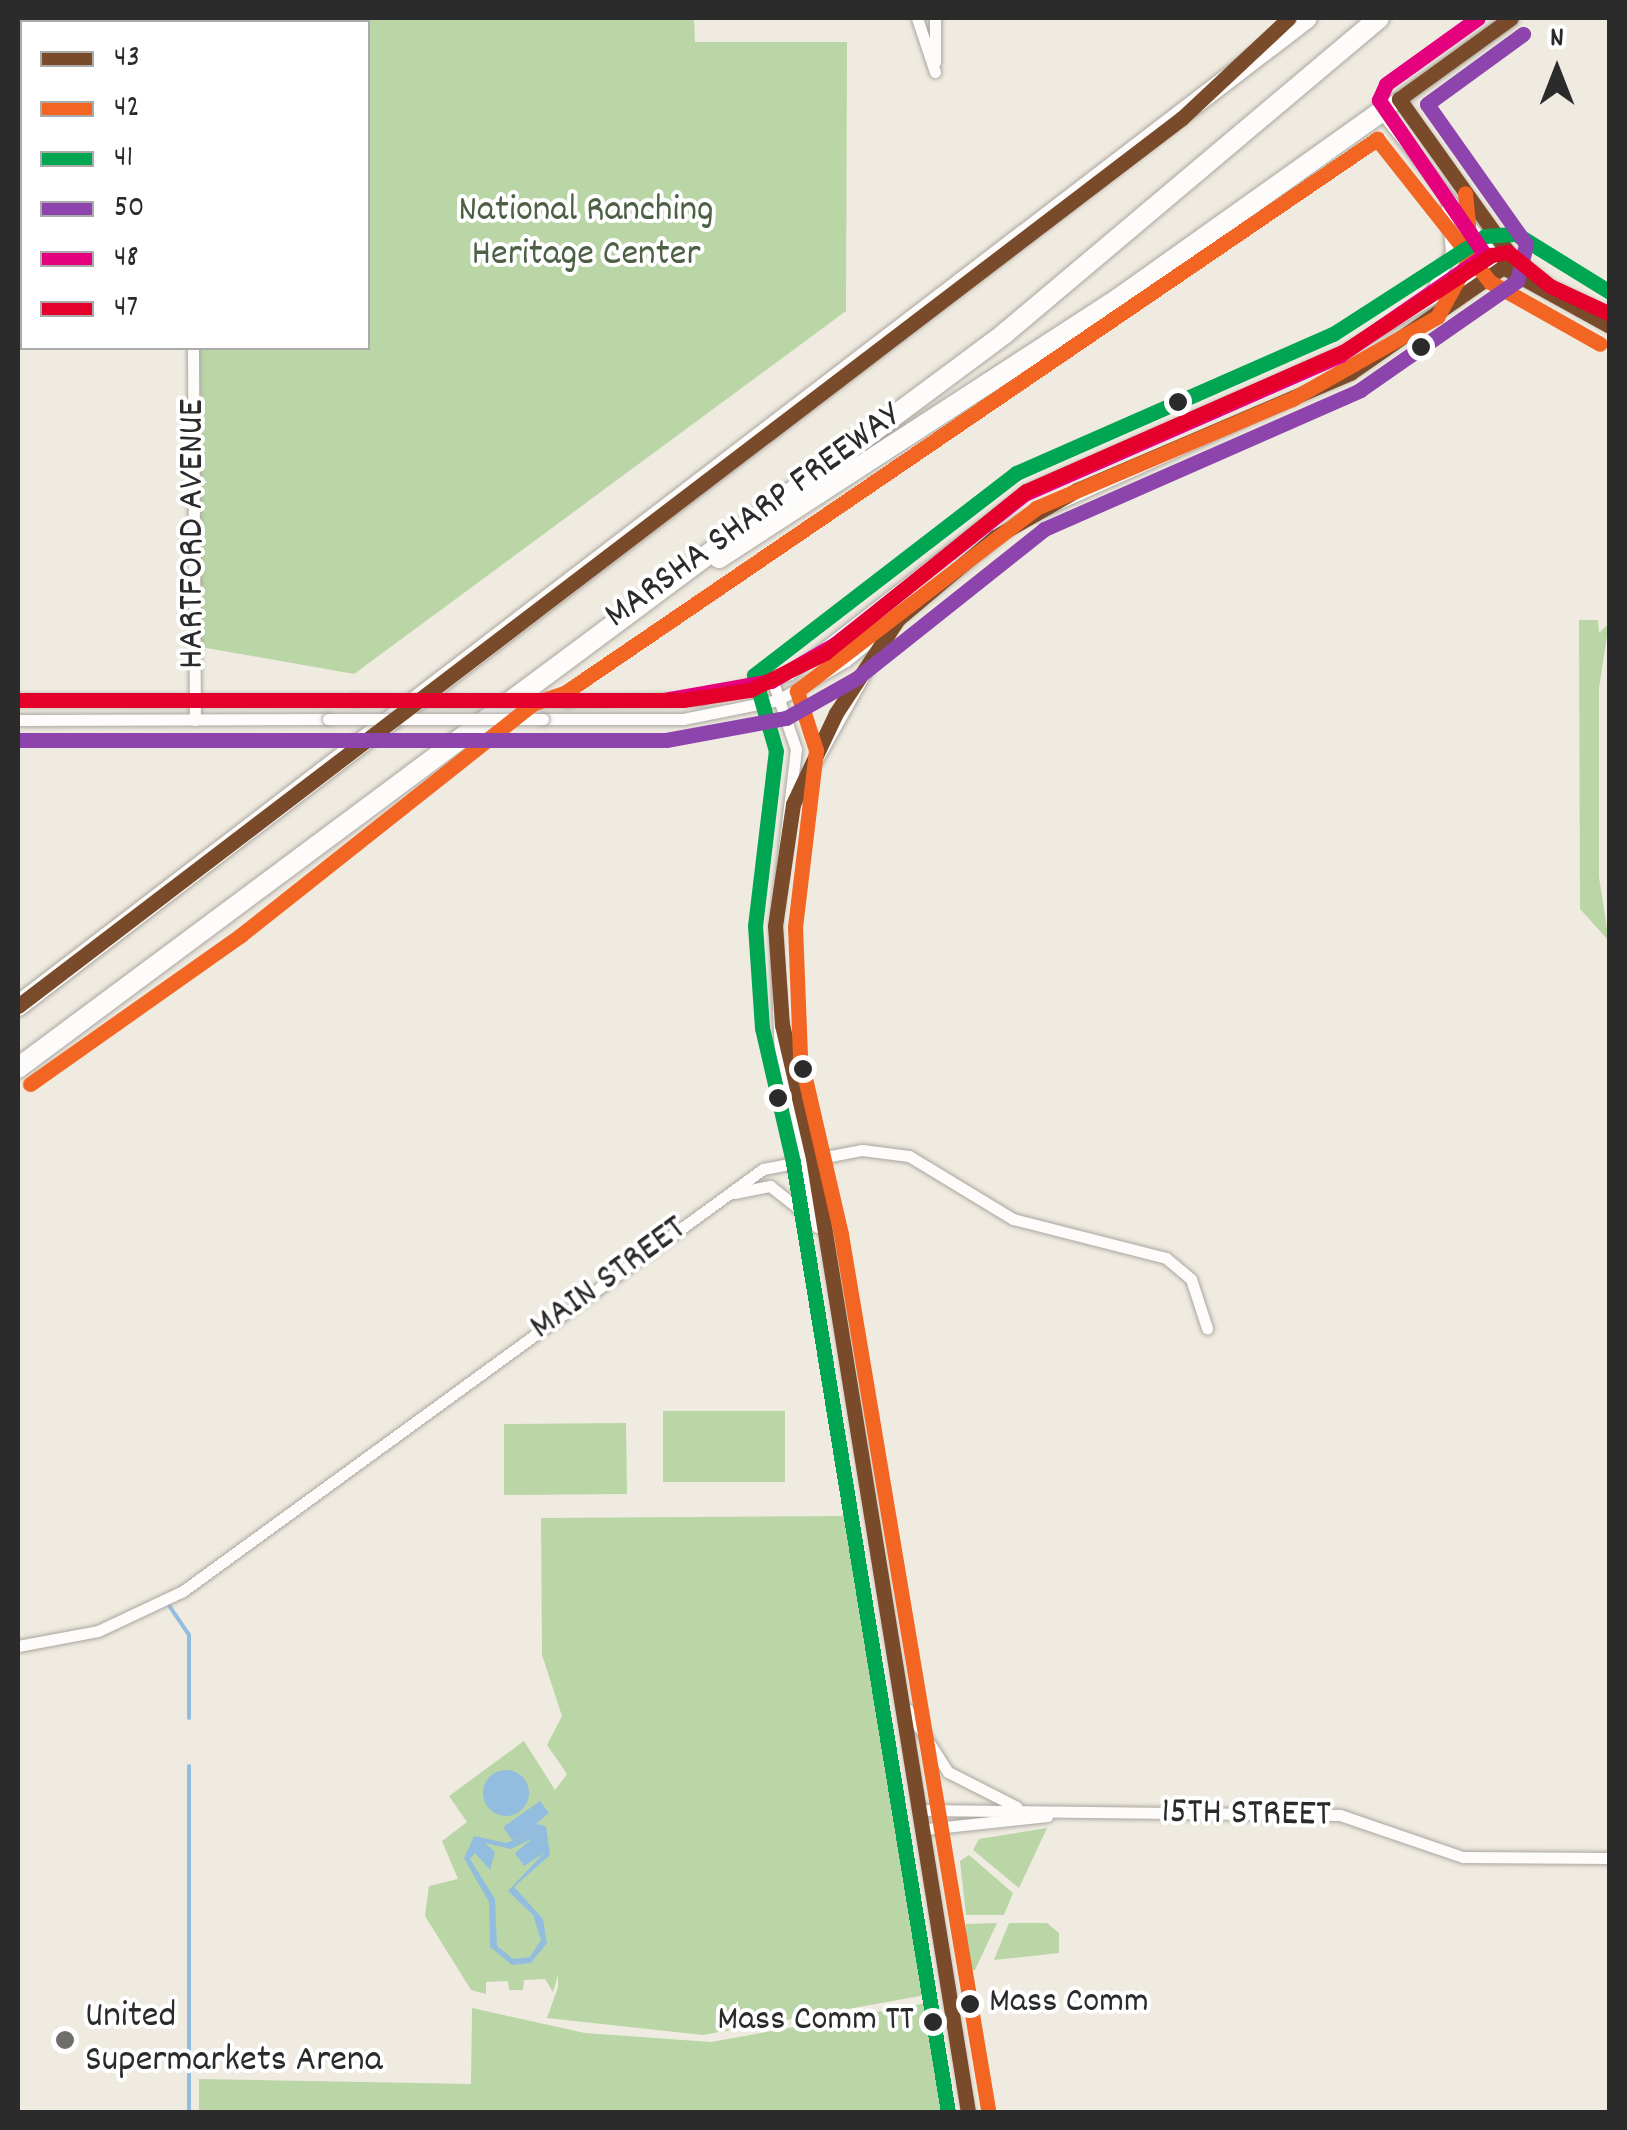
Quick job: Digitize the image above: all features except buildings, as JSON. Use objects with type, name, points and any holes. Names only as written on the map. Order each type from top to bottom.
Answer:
[{"type":"highway","points":[[1182,118],[1288,18]]},
{"type":"highway","name":"MARSHA SHARP FREEWAY","points":[[18,1006],[1308,18]]},
{"type":"highway","name":"MARSHA SHARP FREEWAY","points":[[18,1068],[228,918],[522,686],[1004,334],[1379,18]]},
{"type":"highway","points":[[522,686],[555,675],[1119,298],[1381,112]]},
{"type":"main road","points":[[1381,112],[1512,18]]},
{"type":"street","points":[[917,18],[935,72],[935,18]]},
{"type":"street","points":[[1399,99],[1508,252],[1550,286],[1610,314]]},
{"type":"street","points":[[1381,112],[1504,267],[1610,326]]},
{"type":"street","points":[[1426,301],[1451,252],[1445,195]]},
{"type":"street","points":[[18,700],[700,700],[773,682],[842,640],[1026,491],[1284,382],[1426,301],[1492,254],[1508,252]]},
{"type":"street","points":[[18,720],[682,719],[778,700],[898,619],[1034,512],[1350,373],[1504,267],[1508,252]]},
{"type":"street","name":"HARTFORD AVENUE","points":[[194,350],[194,720]]},
{"type":"street","points":[[793,804],[836,713],[898,619]]},
{"type":"street","points":[[773,682],[796,749],[793,804],[774,926],[782,1025],[799,1161],[821,1237]]},
{"type":"street","points":[[782,1025],[813,1158],[821,1237],[926,1828],[968,2112]]},
{"type":"street","name":"MAIN STREET","points":[[18,1646],[98,1631],[183,1591],[763,1169],[813,1158],[896,1152],[1027,1224],[1162,1256],[1191,1279],[1207,1328]]},
{"type":"street","points":[[720,1198],[760,1185],[780,1190],[821,1237]]},
{"type":"street","points":[[897,1681],[948,1772],[1014,1806],[1056,1813]]},
{"type":"street","name":"15TH STREET","points":[[922,1810],[1340,1815],[1464,1857],[1610,1858]]},
{"type":"street","name":"15TH STREET","points":[[926,1828],[1056,1813]]},
{"type":"green space","name":"National Ranching Heritage Center","points":[[321,18],[694,18],[695,42],[847,42],[846,311],[354,674],[201,647],[199,350],[370,350],[370,20]]},
{"type":"green space","points":[[1579,620],[1598,620],[1599,633],[1609,623],[1599,688],[1599,877],[1609,941],[1580,909]]},
{"type":"green space","points":[[663,1411],[785,1411],[785,1482],[663,1482]]},
{"type":"green space","points":[[626,1423],[627,1494],[504,1495],[504,1424]]},
{"type":"green space","points":[[847,1516],[931,1994],[703,2035],[547,2018],[558,1975],[553,1992],[545,1979],[524,1980],[523,1990],[509,1990],[508,1981],[486,1982],[486,1994],[471,1990],[425,1916],[429,1886],[458,1879],[442,1841],[467,1822],[449,1796],[524,1741],[555,1790],[567,1774],[547,1745],[562,1716],[542,1655],[541,1518]]},
{"type":"green space","points":[[1047,1828],[1019,1888],[973,1850],[979,1839]]},
{"type":"green space","points":[[969,1855],[1013,1893],[1004,1915],[966,1915],[960,1861]]},
{"type":"green space","points":[[997,1923],[975,1970],[967,1971],[966,1924]]},
{"type":"green space","points":[[1009,1923],[1047,1923],[1059,1933],[1059,1953],[994,1960]]},
{"type":"green space","points":[[932,2002],[946,2112],[199,2112],[199,2079],[471,2084],[472,2008],[585,2033],[711,2042]]},
{"type":"water","points":[[506,1770],[522,1777],[529,1793],[522,1809],[506,1816],[490,1809],[483,1793],[490,1777]]},
{"type":"water","points":[[540,1801],[549,1813],[536,1824],[546,1826],[550,1855],[514,1887],[543,1919],[547,1943],[531,1963],[512,1965],[490,1947],[489,1902],[464,1858],[474,1836],[506,1843],[534,1831],[512,1840],[503,1827]],"holes":[[[533,1838],[515,1853],[524,1866],[544,1853],[508,1891],[533,1915],[541,1940],[530,1957],[513,1959],[497,1946],[495,1899],[470,1859],[475,1853],[490,1870],[495,1852],[485,1843],[511,1849]]]},
{"type":"waterway","points":[[166,1601],[189,1635],[189,1718]]},
{"type":"waterway","points":[[189,1766],[189,2112]]},
{"type":"transit line","name":"43","points":[[18,1006],[1182,118],[1289,18]]},
{"type":"transit line","name":"48","points":[[18,700],[664,700],[771,681],[835,644],[1024,494],[1340,355],[1485,255],[1379,100],[1386,84],[1478,18]]},
{"type":"transit line","name":"43","points":[[968,2112],[813,1158],[782,1025],[775,926],[793,804],[836,713],[898,619],[995,537],[1077,490],[1350,373],[1503,267],[1508,252],[1399,99],[1511,18]]},
{"type":"transit line","name":"50","points":[[18,740],[666,740],[786,718],[857,678],[1044,529],[1360,390],[1517,281],[1526,244],[1427,104],[1523,34]]},
{"type":"transit line","name":"42","points":[[30,1084],[241,935],[532,704],[566,692],[1377,139],[1490,282],[1600,344]]},
{"type":"transit line","name":"42","points":[[988,2109],[841,1234],[800,1056],[795,927],[816,750],[797,691],[1036,508],[1292,399],[1437,317],[1471,256],[1465,193]]},
{"type":"transit line","name":"41","points":[[948,2112],[793,1162],[762,1028],[755,926],[776,751],[754,675],[1016,473],[1333,334],[1485,236],[1516,234],[1610,292]]},
{"type":"transit line","name":"47","points":[[18,700],[683,700],[750,690],[825,653],[1026,491],[1343,352],[1492,255],[1508,252],[1550,286],[1610,314]]},
{"type":"transit line","name":"43","points":[[1503,267],[1610,326]]},
{"type":"place","name":"Mass Comm","points":[[970,2004]]},
{"type":"place","name":"Mass Comm TT","points":[[933,2022]]},
{"type":"place","name":"United Supermarkets Arena","points":[[65,2040]]}]
